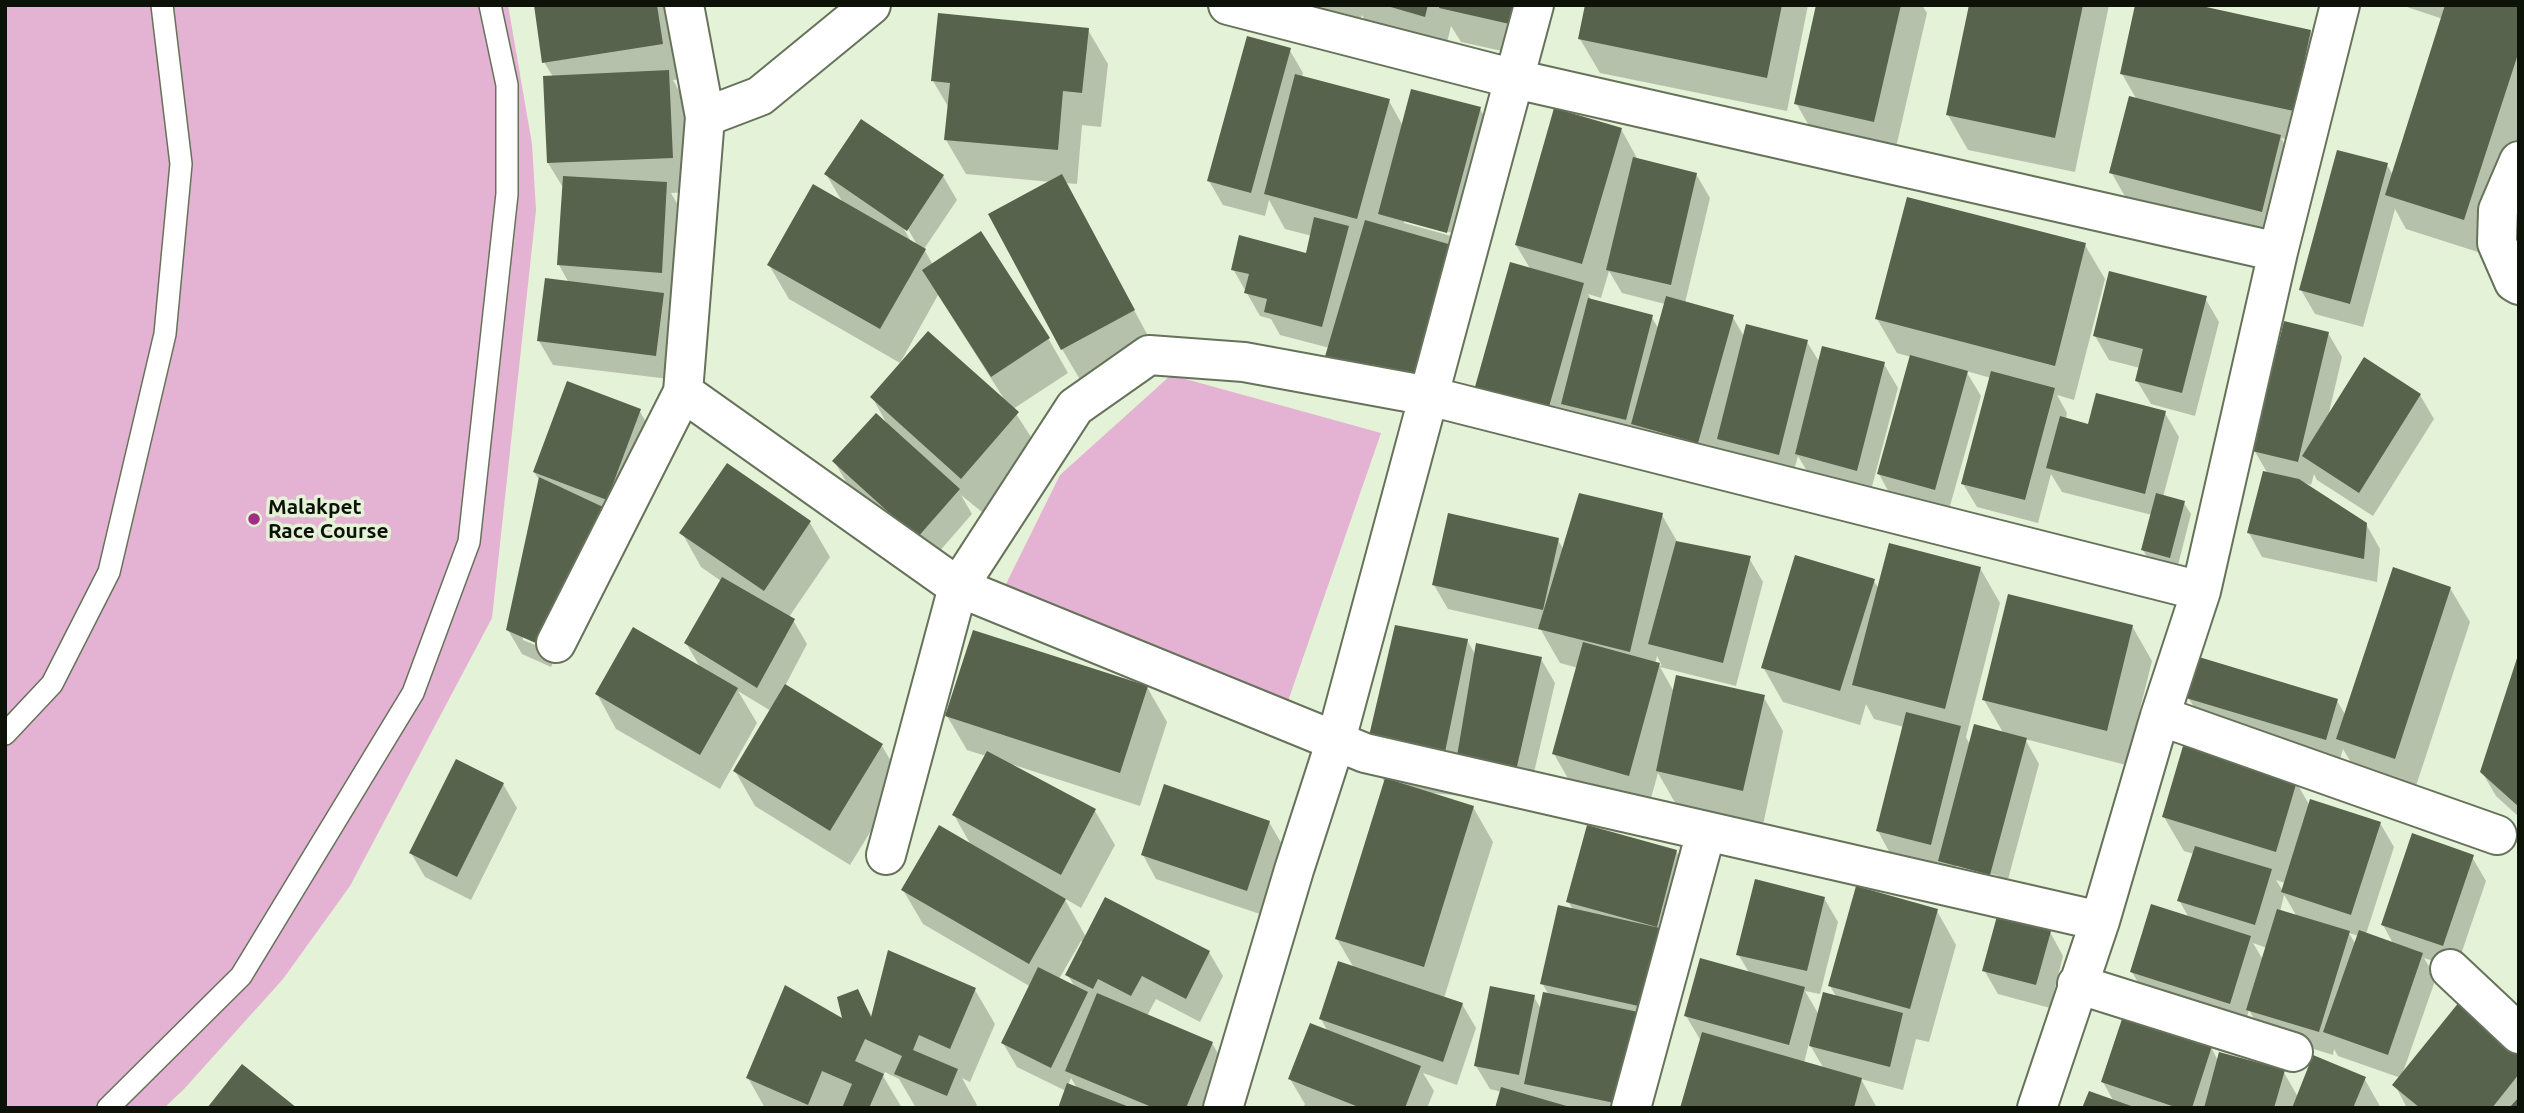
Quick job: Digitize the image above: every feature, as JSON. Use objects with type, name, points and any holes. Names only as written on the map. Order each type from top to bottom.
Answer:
[{"type":"street","points":[[556,643],[683,392],[705,117],[684,5]]},
{"type":"street","points":[[705,117],[760,96],[871,5]]},
{"type":"street","points":[[1228,5],[1514,79],[2278,252]]},
{"type":"street","points":[[1223,1108],[1336,740],[1534,5]]},
{"type":"street","points":[[2037,1108],[2100,921],[2160,716],[2201,591],[2278,252],[2340,5]]},
{"type":"street","points":[[2519,161],[2498,210],[2497,243],[2514,282],[2519,285]]},
{"type":"street","points":[[886,855],[958,587],[1075,407],[1149,355],[1244,362],[1429,396],[2201,591]]},
{"type":"street","points":[[683,392],[958,587],[1366,753],[2100,921]]},
{"type":"street","points":[[2160,716],[2497,835]]},
{"type":"street","points":[[1631,1108],[1706,832]]},
{"type":"street","points":[[2450,969],[2519,1034]]},
{"type":"street","points":[[2077,984],[2293,1052]]},
{"type":"lane","points":[[5,734],[52,684],[109,572],[165,334],[181,164],[162,5]]},
{"type":"lane","points":[[108,1108],[242,976],[413,693],[469,542],[507,194],[508,85],[490,5]]},
{"type":"shaded area","name":"Malakpet Race Course","points":[[5,5],[508,5],[532,144],[536,210],[492,618],[350,886],[283,979],[164,1108],[5,1108]]},
{"type":"shaded area","points":[[1171,375],[1381,433],[1288,701],[1005,586],[1060,475]]},
{"type":"building","points":[[534,5],[657,5],[663,44],[542,63]]},
{"type":"building","points":[[1384,5],[1428,5],[1425,17]]},
{"type":"building","points":[[1440,5],[1519,5],[1514,25],[1439,8]]},
{"type":"building","points":[[1585,5],[1782,5],[1767,78],[1578,39]]},
{"type":"building","points":[[1816,5],[1901,5],[1874,122],[1794,104]]},
{"type":"building","points":[[1969,5],[2083,5],[2055,138],[1946,115]]},
{"type":"building","points":[[2135,5],[2197,5],[2311,30],[2294,111],[2120,74]]},
{"type":"building","points":[[2445,5],[2519,5],[2519,51],[2464,220],[2385,195]]},
{"type":"building","points":[[938,13],[1089,28],[1082,93],[1063,91],[1058,150],[944,140],[950,83],[931,81]]},
{"type":"building","points":[[1247,36],[1291,48],[1251,193],[1207,181]]},
{"type":"building","points":[[669,70],[673,158],[547,163],[543,76]]},
{"type":"building","points":[[1295,74],[1390,99],[1357,219],[1264,194]]},
{"type":"building","points":[[1411,89],[1481,107],[1447,233],[1378,214]]},
{"type":"building","points":[[2129,96],[2281,135],[2262,212],[2109,173]]},
{"type":"building","points":[[1554,108],[1622,128],[1582,264],[1515,245]]},
{"type":"building","points":[[861,119],[944,175],[907,231],[824,174]]},
{"type":"building","points":[[2337,150],[2388,163],[2350,304],[2299,290]]},
{"type":"building","points":[[1633,157],[1697,173],[1671,285],[1606,270]]},
{"type":"building","points":[[1062,174],[1135,310],[1061,350],[988,214]]},
{"type":"building","points":[[563,176],[667,182],[662,273],[557,265]]},
{"type":"building","points":[[813,184],[926,249],[880,329],[767,265]]},
{"type":"building","points":[[1907,197],[2086,243],[2055,366],[1875,319]]},
{"type":"building","points":[[1314,217],[1349,226],[1322,327],[1264,312],[1267,299],[1244,293],[1249,274],[1231,270],[1239,235],[1306,253]]},
{"type":"building","points":[[1365,220],[1452,245],[1411,385],[1324,360]]},
{"type":"building","points":[[981,231],[1050,338],[991,377],[922,270]]},
{"type":"building","points":[[1510,262],[1584,283],[1547,414],[1473,394]]},
{"type":"building","points":[[2109,271],[2207,296],[2182,393],[2135,381],[2143,349],[2093,336]]},
{"type":"building","points":[[545,278],[664,293],[656,356],[537,341]]},
{"type":"building","points":[[1666,296],[1734,315],[1698,443],[1631,424]]},
{"type":"building","points":[[1588,298],[1653,315],[1626,420],[1561,404]]},
{"type":"building","points":[[2284,321],[2329,332],[2298,462],[2252,451]]},
{"type":"building","points":[[1746,324],[1808,340],[1779,455],[1717,439]]},
{"type":"building","points":[[928,331],[1019,412],[961,479],[870,397]]},
{"type":"building","points":[[1822,346],[1885,362],[1857,471],[1795,454]]},
{"type":"building","points":[[1910,355],[1968,371],[1935,490],[1877,474]]},
{"type":"building","points":[[2364,357],[2421,394],[2359,493],[2302,456]]},
{"type":"building","points":[[1991,371],[2055,388],[2025,500],[1961,484]]},
{"type":"building","points":[[567,381],[641,409],[607,500],[533,472]]},
{"type":"building","points":[[2096,393],[2166,411],[2145,494],[2046,468],[2060,416],[2088,424]]},
{"type":"building","points":[[876,413],[960,489],[917,538],[832,461]]},
{"type":"building","points":[[727,463],[811,521],[764,591],[679,533]]},
{"type":"building","points":[[2263,471],[2299,479],[2367,523],[2364,559],[2247,533]]},
{"type":"building","points":[[539,477],[603,507],[538,644],[506,630]]},
{"type":"building","points":[[1579,493],[1663,513],[1630,652],[1538,629]]},
{"type":"building","points":[[2156,493],[2185,501],[2170,558],[2141,550]]},
{"type":"building","points":[[1448,513],[1559,538],[1543,610],[1432,585]]},
{"type":"building","points":[[1676,541],[1751,556],[1723,663],[1648,644]]},
{"type":"building","points":[[1889,543],[1981,567],[1945,709],[1852,685]]},
{"type":"building","points":[[1795,555],[1875,579],[1840,691],[1761,668]]},
{"type":"building","points":[[2393,567],[2451,587],[2395,759],[2336,739]]},
{"type":"building","points":[[722,577],[795,619],[757,688],[684,643]]},
{"type":"building","points":[[2008,594],[2133,625],[2107,731],[1982,700]]},
{"type":"building","points":[[1395,625],[1468,639],[1443,762],[1365,753]]},
{"type":"building","points":[[633,627],[738,688],[700,755],[595,694]]},
{"type":"building","points":[[973,630],[1148,686],[1120,773],[945,716]]},
{"type":"building","points":[[1583,642],[1660,663],[1629,776],[1552,754]]},
{"type":"building","points":[[1476,643],[1542,657],[1515,775],[1456,762]]},
{"type":"building","points":[[2519,652],[2519,807],[2480,772]]},
{"type":"building","points":[[2199,657],[2338,699],[2326,740],[2186,698]]},
{"type":"building","points":[[1676,675],[1765,695],[1743,791],[1656,771]]},
{"type":"building","points":[[785,684],[883,744],[830,831],[733,771]]},
{"type":"building","points":[[1906,712],[1961,726],[1931,845],[1876,831]]},
{"type":"building","points":[[1974,724],[2027,738],[1990,875],[1938,861]]},
{"type":"building","points":[[2183,746],[2297,781],[2276,852],[2162,817]]},
{"type":"building","points":[[987,751],[1096,809],[1061,875],[952,815]]},
{"type":"building","points":[[456,759],[504,783],[457,877],[409,853]]},
{"type":"building","points":[[1385,778],[1474,806],[1424,967],[1335,939]]},
{"type":"building","points":[[1164,784],[1270,821],[1247,891],[1141,855]]},
{"type":"building","points":[[2310,799],[2381,822],[2351,915],[2281,892]]},
{"type":"building","points":[[939,825],[1066,899],[1029,964],[901,890]]},
{"type":"building","points":[[1587,825],[1677,850],[1657,927],[1566,902]]},
{"type":"building","points":[[2412,833],[2474,855],[2443,946],[2381,925]]},
{"type":"building","points":[[2195,846],[2272,869],[2255,925],[2177,901]]},
{"type":"building","points":[[1755,879],[1825,897],[1807,971],[1736,955]]},
{"type":"building","points":[[1856,886],[1938,909],[1910,1009],[1828,986]]},
{"type":"building","points":[[1105,897],[1210,951],[1186,999],[1142,976],[1131,996],[1098,979],[1093,989],[1065,975]]},
{"type":"building","points":[[2151,904],[2251,936],[2230,1004],[2130,972]]},
{"type":"building","points":[[1558,905],[1660,928],[1643,1007],[1540,984]]},
{"type":"building","points":[[2277,909],[2350,931],[2319,1032],[2246,1010]]},
{"type":"building","points":[[1997,916],[2051,931],[2036,985],[1982,971]]},
{"type":"building","points":[[2359,930],[2423,953],[2388,1055],[2323,1032]]},
{"type":"building","points":[[888,950],[976,988],[950,1049],[919,1035],[913,1050],[958,1069],[947,1096],[894,1074],[902,1056],[865,1039],[855,1061],[884,1074],[869,1108],[842,1108],[852,1084],[822,1071],[808,1105],[746,1078],[785,985],[842,1018],[837,997],[858,989],[871,1017]]},
{"type":"building","points":[[1700,958],[1805,987],[1789,1045],[1684,1016]]},
{"type":"building","points":[[1338,961],[1463,1003],[1443,1062],[1319,1019]]},
{"type":"building","points":[[1038,967],[1088,992],[1051,1068],[1001,1043]]},
{"type":"building","points":[[1490,986],[1535,995],[1519,1075],[1474,1066]]},
{"type":"building","points":[[1543,992],[1643,1013],[1624,1105],[1524,1084]]},
{"type":"building","points":[[1823,992],[1903,1013],[1890,1067],[1809,1046]]},
{"type":"building","points":[[1097,993],[1213,1042],[1186,1108],[1154,1108],[1065,1071]]},
{"type":"building","points":[[2464,996],[2519,1041],[2519,1074],[2492,1108],[2420,1108],[2392,1085]]},
{"type":"building","points":[[2123,1016],[2212,1046],[2192,1108],[2178,1108],[2101,1082]]},
{"type":"building","points":[[1310,1023],[1421,1066],[1405,1108],[1361,1108],[1288,1079]]},
{"type":"building","points":[[1702,1032],[1862,1078],[1854,1108],[1680,1108]]},
{"type":"building","points":[[2219,1052],[2285,1070],[2274,1108],[2204,1108]]},
{"type":"building","points":[[2313,1055],[2366,1077],[2353,1108],[2292,1108]]},
{"type":"building","points":[[242,1064],[297,1108],[207,1108]]},
{"type":"building","points":[[1067,1083],[1132,1108],[1058,1108]]},
{"type":"building","points":[[1501,1087],[1570,1107],[1495,1108]]},
{"type":"building","points":[[2089,1091],[2134,1107],[2134,1108],[2082,1108]]},
{"type":"building","points":[[2519,1097],[2519,1108],[2509,1108]]},
{"type":"place","name":"Malakpet Race Course","points":[[254,519]]}]
